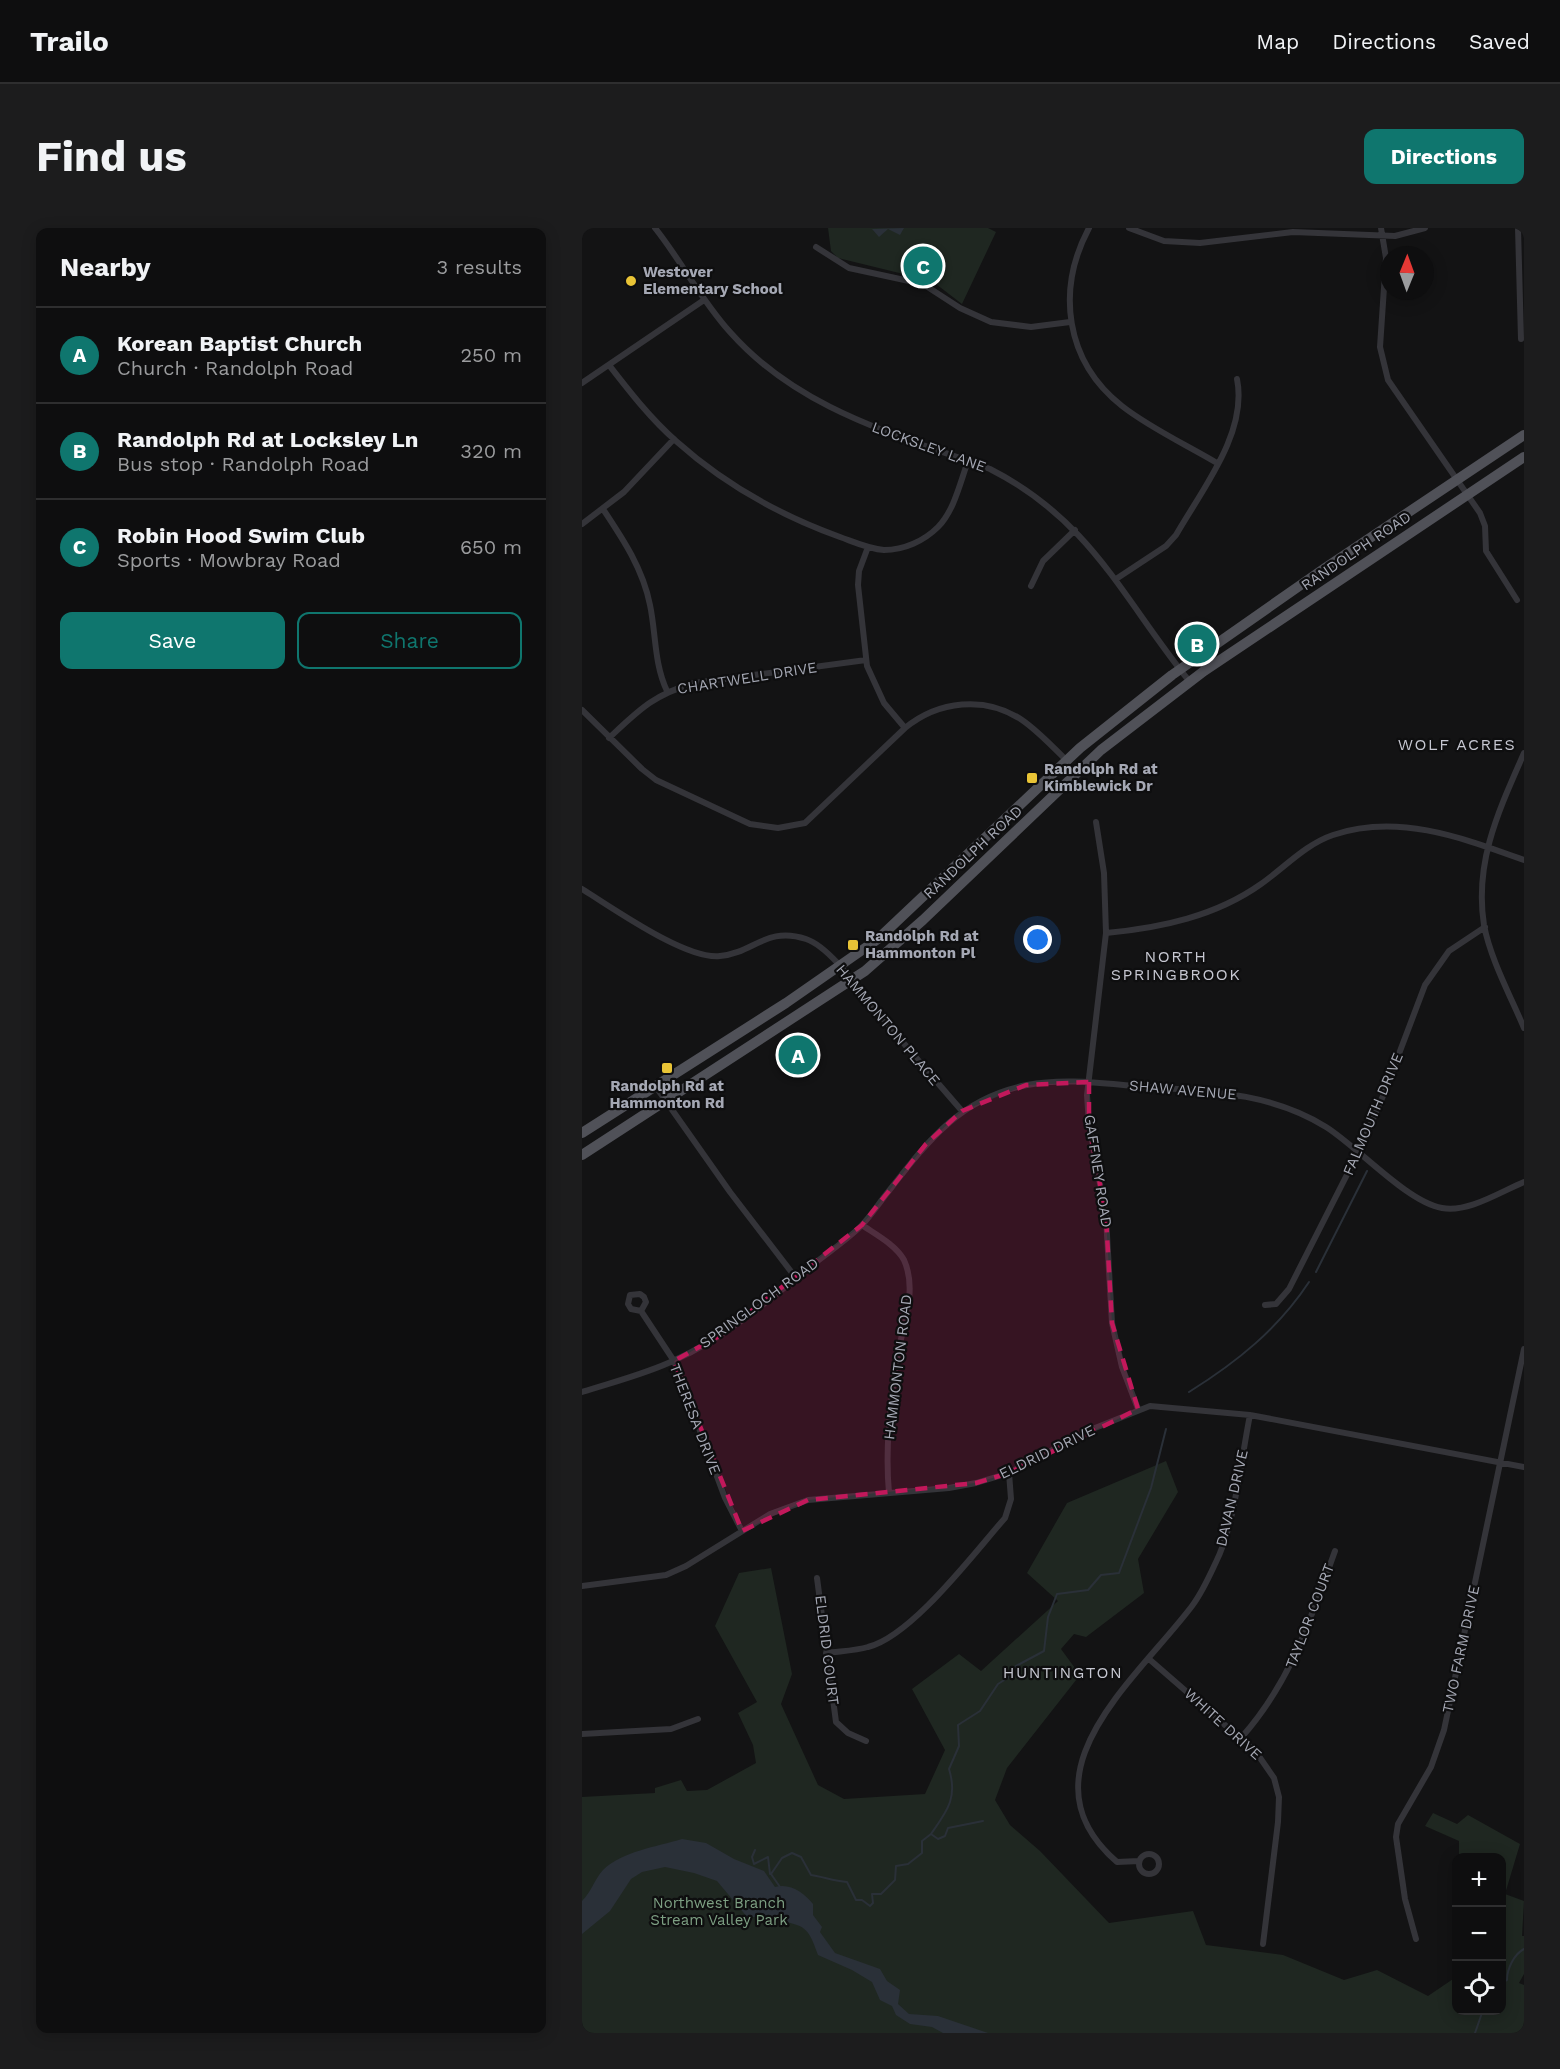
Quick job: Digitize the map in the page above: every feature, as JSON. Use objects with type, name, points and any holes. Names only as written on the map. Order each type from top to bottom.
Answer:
[{"type":"main road","name":"RANDOLPH ROAD","points":[[582,1133],[786,1003],[878,939],[1080,748],[1179,669],[1524,435]]},
{"type":"main road","name":"RANDOLPH ROAD","points":[[582,1155],[786,1025],[865,971],[923,920],[1101,750],[1190,682],[1524,457]]},
{"type":"street","name":"LOCKSLEY LANE","points":[[655,228],[704,300],[758,360],[801,392],[852,419],[1000,475],[1035,495],[1075,530],[1116,579],[1190,682]]},
{"type":"street","points":[[1089,228],[1073,263],[1069,302],[1071,322],[1083,358],[1104,390],[1141,419],[1217,463]]},
{"type":"street","points":[[1129,228],[1176,243],[1200,243],[1293,232],[1381,231],[1395,236],[1425,228]]},
{"type":"street","points":[[1518,228],[1521,339]]},
{"type":"street","points":[[1381,231],[1386,258],[1380,348],[1388,380],[1468,493],[1485,526],[1486,551],[1517,600]]},
{"type":"street","points":[[816,248],[849,268],[923,284],[960,308],[991,322],[1031,327],[1071,322]]},
{"type":"street","points":[[582,383],[704,300]]},
{"type":"street","points":[[609,365],[640,405],[712,472],[756,500],[809,526],[868,547],[902,548],[936,528],[951,506],[968,461]]},
{"type":"street","points":[[1116,579],[1171,540],[1234,430],[1238,405],[1238,380]]},
{"type":"street","points":[[582,524],[624,492],[674,439]]},
{"type":"street","points":[[603,509],[627,545],[642,575],[650,604],[660,677],[667,691]]},
{"type":"street","points":[[1031,586],[1043,561],[1075,530]]},
{"type":"street","points":[[868,547],[859,571],[858,585],[866,660],[879,696],[905,728]]},
{"type":"street","name":"CHARTWELL DRIVE","points":[[609,738],[643,706],[667,691],[694,684],[866,660]]},
{"type":"street","points":[[582,710],[642,769],[670,788],[750,824],[778,828],[805,823],[917,718],[950,704],[988,704],[1023,720],[1068,761]]},
{"type":"street","points":[[1524,753],[1493,825],[1487,847],[1482,889],[1485,927],[1524,1028]]},
{"type":"street","name":"GAFFNEY ROAD","points":[[1096,822],[1104,873],[1106,933],[1089,1082],[1089,1124],[1106,1217],[1113,1323],[1122,1367],[1138,1409]]},
{"type":"street","points":[[1106,933],[1146,930],[1204,914],[1260,885],[1317,842],[1332,835],[1360,828],[1426,829],[1524,860]]},
{"type":"street","name":"HAMMONTON PLACE","points":[[582,889],[669,940],[704,956],[731,955],[765,938],[781,936],[808,940],[852,979],[962,1111]]},
{"type":"street","name":"FALMOUTH DRIVE","points":[[1265,1305],[1276,1304],[1289,1289],[1359,1151],[1425,985],[1449,951],[1485,927]]},
{"type":"street","name":"SHAW AVENUE","points":[[862,1225],[926,1144],[962,1111],[980,1101],[1026,1085],[1059,1081],[1238,1094],[1263,1100],[1317,1121],[1359,1151],[1413,1195],[1432,1206],[1444,1209],[1457,1209],[1524,1182]]},
{"type":"street","points":[[656,1087],[730,1192],[796,1278]]},
{"type":"street","name":"SPRINGLOCH ROAD","points":[[582,1392],[674,1361],[719,1336],[862,1225]]},
{"type":"street","name":"HAMMONTON ROAD","points":[[862,1225],[899,1253],[908,1275],[906,1312],[896,1364],[888,1433],[889,1493]]},
{"type":"street","name":"THERESA DRIVE","points":[[641,1311],[674,1361],[725,1498],[742,1531]]},
{"type":"street","name":"TWO FARM DRIVE","points":[[1416,1939],[1397,1856],[1398,1824],[1425,1780],[1444,1730],[1524,1349]]},
{"type":"street","name":"ELDRID DRIVE","points":[[582,1586],[666,1575],[770,1514],[808,1500],[949,1488],[1009,1473],[1090,1430],[1150,1406],[1250,1415],[1524,1467]]},
{"type":"street","name":"DAVAN DRIVE","points":[[1139,1861],[1117,1862],[1094,1838],[1080,1812],[1078,1780],[1082,1755],[1096,1724],[1194,1604],[1217,1560],[1232,1509],[1250,1415]]},
{"type":"street","points":[[826,1653],[869,1647],[890,1637],[913,1618],[1005,1518],[1011,1499],[1009,1473]]},
{"type":"street","name":"TAYLOR COURT","points":[[1241,1738],[1263,1714],[1290,1669],[1335,1551]]},
{"type":"street","name":"ELDRID COURT","points":[[817,1578],[836,1722],[848,1733],[866,1741]]},
{"type":"street","name":"WHITE DRIVE","points":[[1149,1659],[1241,1738],[1267,1765],[1279,1797],[1263,1944]]},
{"type":"street","points":[[582,1734],[670,1728],[698,1719]]},
{"type":"highlighted area","points":[[1089,1082],[1089,1124],[1106,1217],[1112,1323],[1138,1409],[1009,1473],[976,1483],[808,1500],[742,1531],[674,1361],[719,1336],[862,1225],[926,1144],[962,1111],[1026,1085]]},
{"type":"green space","points":[[828,228],[988,228],[996,232],[962,304],[932,281],[838,258],[831,251]]},
{"type":"green space","name":"Northwest Branch Stream Valley Park","points":[[1166,1461],[1178,1492],[1138,1559],[1144,1593],[1086,1637],[1074,1634],[1061,1649],[1080,1675],[1007,1768],[995,1800],[1010,1825],[1040,1851],[1109,1923],[1193,1911],[1206,1945],[1283,1955],[1344,1980],[1377,1970],[1428,1996],[1452,1980],[1452,2015],[1506,2015],[1506,1894],[1524,1901],[1522,1936],[1524,1936],[1524,1974],[1519,1983],[1524,1985],[1524,2033],[582,2033],[582,1797],[655,1793],[655,1788],[681,1780],[687,1791],[707,1790],[756,1763],[753,1745],[738,1713],[757,1702],[715,1626],[739,1573],[771,1568],[792,1674],[781,1704],[818,1785],[844,1799],[925,1794],[945,1750],[912,1689],[959,1654],[981,1671],[1058,1601],[1027,1573],[1067,1503]]},
{"type":"green space","name":"Northwest Branch Stream Valley Park","points":[[1433,1813],[1457,1824],[1468,1815],[1520,1844],[1506,1891],[1506,1853],[1459,1853],[1459,1841],[1425,1826]]},
{"type":"shaded area","points":[[904,228],[900,235],[888,229],[879,237],[872,229]]},
{"type":"shaded area","points":[[682,1839],[706,1843],[734,1859],[764,1871],[775,1887],[786,1886],[806,1896],[813,1904],[813,1915],[822,1927],[820,1932],[835,1953],[880,1969],[887,1981],[900,1990],[898,2004],[909,2014],[938,2016],[988,2033],[943,2033],[932,2027],[910,2024],[896,2015],[892,2006],[880,2000],[872,1982],[818,1955],[808,1933],[800,1926],[763,1917],[748,1918],[717,1881],[694,1873],[665,1867],[642,1872],[631,1879],[610,1911],[582,1934],[582,1901],[603,1870],[630,1854]]},
{"type":"waterway","points":[[1316,1272],[1367,1171]]},
{"type":"waterway","points":[[1189,1392],[1224,1369],[1270,1330],[1309,1282]]},
{"type":"waterway","points":[[931,1834],[946,1811],[951,1796],[949,1769],[959,1746],[958,1725],[980,1711],[998,1684],[1009,1677],[1016,1666],[1044,1651],[1048,1617],[1057,1594],[1088,1590],[1101,1575],[1119,1573],[1151,1488],[1166,1429]]},
{"type":"waterway","points":[[780,1887],[771,1874],[782,1858],[792,1853],[801,1857],[811,1875],[847,1882],[856,1900],[862,1900],[870,1906],[873,1903],[872,1894],[881,1894],[895,1880],[896,1866],[908,1864],[922,1853],[922,1841],[931,1834],[938,1839],[945,1836],[948,1828],[983,1821]]},
{"type":"waterway","points":[[755,1850],[752,1857],[754,1864],[768,1857],[770,1874]]},
{"type":"waterway","points":[[1506,1981],[1514,1958],[1524,1949]]},
{"type":"waterway","points":[[1475,2033],[1481,2015]]},
{"type":"place","name":"Robin Hood Swim Club","points":[[923,266]]},
{"type":"place","name":"Westover Elementary School","points":[[631,281]]},
{"type":"place","name":"Randolph Rd at Locksley Ln","points":[[1197,644]]},
{"type":"place","name":"Randolph Rd at Kimblewick Dr","points":[[1032,778]]},
{"type":"place","name":"Randolph Rd at Hammonton Pl","points":[[853,945]]},
{"type":"place","name":"Korean Baptist Church","points":[[798,1055]]},
{"type":"place","name":"Randolph Rd at Hammonton Rd","points":[[667,1068]]},
{"type":"district","name":"WOLF ACRES","points":[[1457,744]]},
{"type":"district","name":"NORTH SPRINGBROOK","points":[[1176,965]]},
{"type":"district","name":"HUNTINGTON","points":[[1063,1672]]}]
